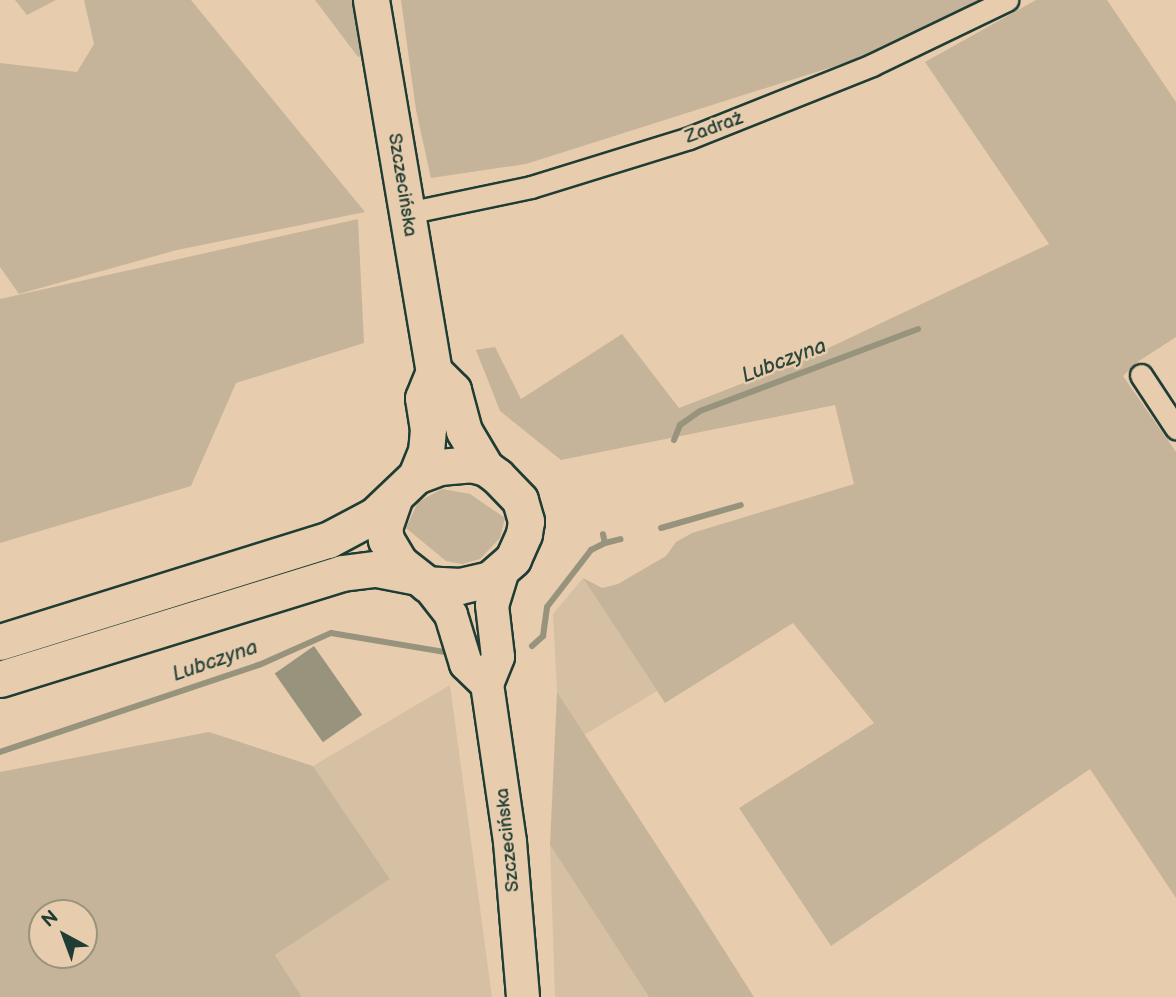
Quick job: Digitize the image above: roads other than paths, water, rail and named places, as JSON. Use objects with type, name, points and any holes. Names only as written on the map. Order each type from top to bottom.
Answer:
[{"type":"main road","name":"Szczecińska","points":[[371,0],[434,371],[423,398],[428,429],[426,451],[405,487]]},
{"type":"main road","name":"Szczecińska","points":[[434,371],[453,390],[464,431],[486,468]]},
{"type":"main road","points":[[0,642],[328,540],[359,525],[405,487],[454,464],[486,468],[508,485],[525,511],[520,548],[503,570],[476,584],[441,587],[377,569],[342,573],[0,679]]},
{"type":"main road","points":[[405,487],[384,528],[386,540],[400,563],[452,614],[466,664],[487,684]]},
{"type":"main road","name":"Szczecińska","points":[[503,570],[492,606],[498,657],[487,684],[510,842],[523,997]]},
{"type":"street","name":"Zadraż","points":[[407,213],[531,187],[689,138],[872,65],[1007,0]]},
{"type":"street","points":[[1141,375],[1176,428]]},
{"type":"waterway","name":"Lubczyna","points":[[674,440],[680,425],[700,411],[918,329]]},
{"type":"waterway","points":[[661,528],[741,505]]},
{"type":"waterway","name":"Lubczyna","points":[[532,646],[543,636],[547,607],[591,550],[605,543],[603,534]]},
{"type":"waterway","points":[[605,543],[621,539]]},
{"type":"waterway","name":"Lubczyna","points":[[0,752],[259,665],[331,633],[445,652]]}]
